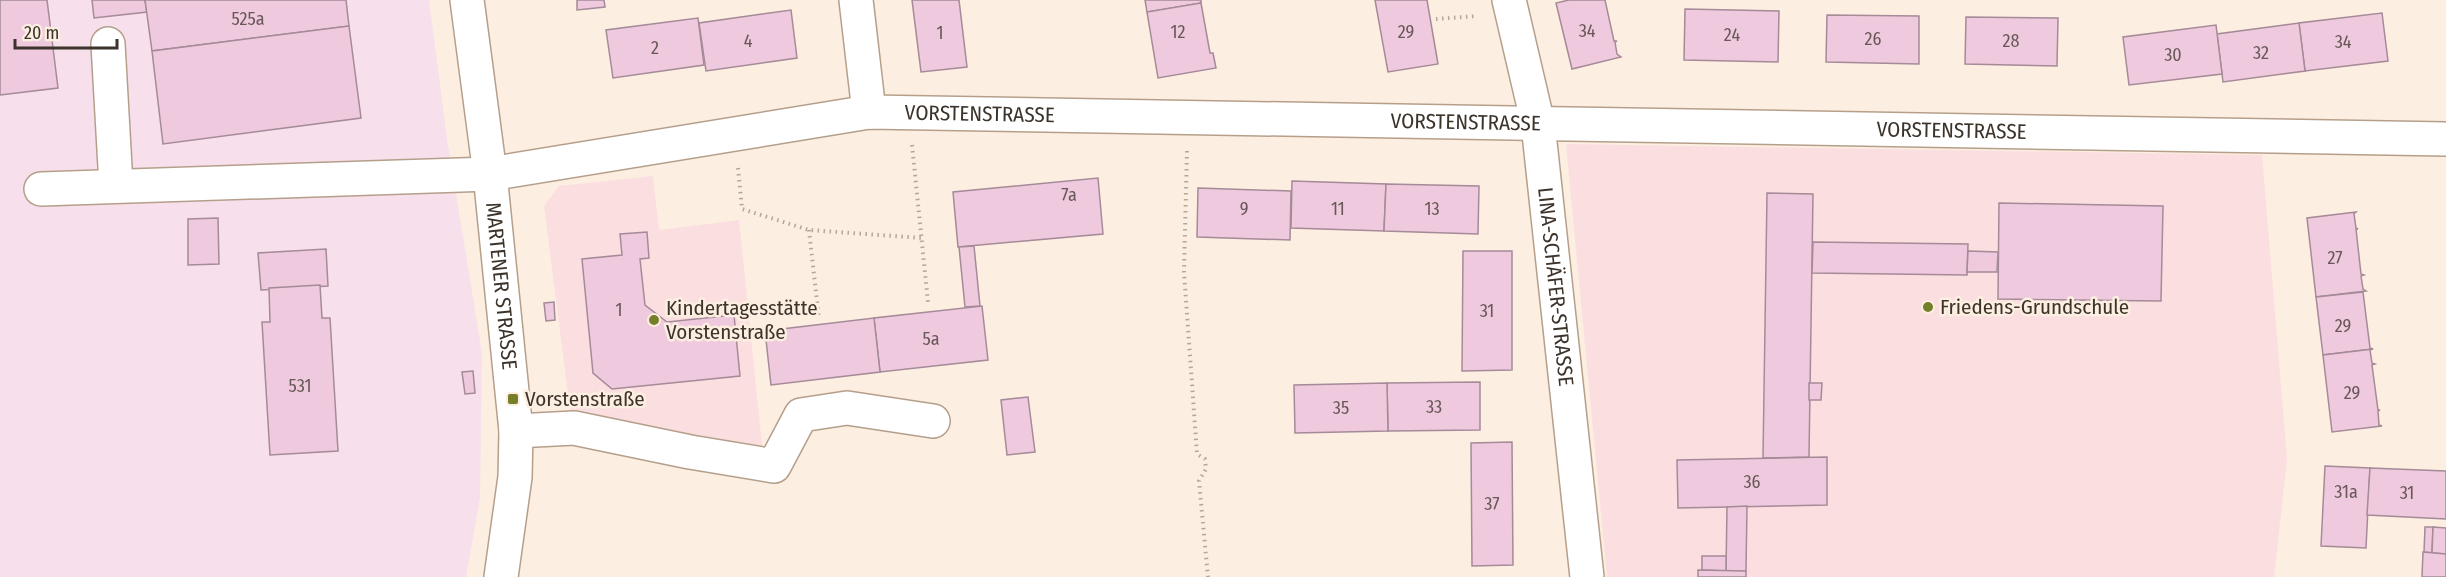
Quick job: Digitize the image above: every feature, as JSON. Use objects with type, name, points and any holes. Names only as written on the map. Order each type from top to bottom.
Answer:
[{"type":"street","name":"MARTENER STRASSE","points":[[467,0],[490,174],[516,431],[514,477],[501,577]]},
{"type":"street","points":[[856,0],[869,112]]},
{"type":"street","name":"LINA-SCHÄFER-STRASSE","points":[[1496,8],[1538,124],[1587,577]]},
{"type":"street","points":[[108,44],[116,185]]},
{"type":"street","name":"VORSTENSTRASSE","points":[[490,174],[869,112],[2446,139]]},
{"type":"street","name":"MARTENER STRASSE","points":[[41,189],[490,174]]},
{"type":"street","points":[[516,431],[574,428],[690,452],[774,466],[801,415],[847,408],[933,421]]},
{"type":"path","points":[[1436,19],[1496,8]]},
{"type":"path","points":[[1188,117],[1185,282],[1197,454],[1205,459],[1206,469],[1199,481],[1208,577]]},
{"type":"path","points":[[911,135],[928,302]]},
{"type":"path","points":[[737,159],[742,209],[809,230],[922,238]]},
{"type":"path","points":[[809,230],[819,319]]},
{"type":"shaded area","points":[[0,0],[429,0],[447,139],[482,353],[480,498],[466,577],[0,577]]},
{"type":"shaded area","name":"Friedens-Grundschule","points":[[1566,144],[2262,155],[2287,459],[2274,577],[1607,577]]},
{"type":"shaded area","name":"Kindertagesstätte Vorstenstraße","points":[[653,176],[659,230],[739,220],[763,455],[570,410],[544,206],[559,186]]},
{"type":"building","points":[[0,0],[47,0],[58,88],[0,95]]},
{"type":"building","points":[[92,0],[145,0],[147,12],[94,18]]},
{"type":"building","points":[[145,0],[346,0],[349,26],[152,51]]},
{"type":"building","points":[[577,0],[604,0],[605,7],[577,10]]},
{"type":"building","points":[[912,0],[959,0],[967,67],[921,72]]},
{"type":"building","points":[[1145,0],[1201,0],[1201,3],[1147,12]]},
{"type":"building","points":[[1375,0],[1427,0],[1438,64],[1388,72]]},
{"type":"building","points":[[1569,0],[1605,0],[1614,41],[1617,41],[1615,42],[1617,54],[1621,57],[1572,69],[1556,3]]},
{"type":"building","points":[[1201,3],[1210,53],[1213,53],[1216,68],[1158,78],[1147,12]]},
{"type":"building","points":[[1685,9],[1779,11],[1778,62],[1684,60]]},
{"type":"building","points":[[791,10],[797,58],[706,71],[699,23]]},
{"type":"building","points":[[2382,13],[2388,61],[2305,71],[2299,23]]},
{"type":"building","points":[[1827,15],[1919,16],[1919,64],[1826,62]]},
{"type":"building","points":[[1966,17],[2058,18],[2057,66],[1965,64]]},
{"type":"building","points":[[698,18],[704,65],[613,78],[606,30]]},
{"type":"building","points":[[2299,23],[2305,71],[2223,82],[2217,34]]},
{"type":"building","points":[[2216,25],[2222,74],[2129,85],[2123,37]]},
{"type":"building","points":[[349,26],[361,118],[163,144],[152,51]]},
{"type":"building","points":[[1098,178],[1103,234],[958,247],[953,192]]},
{"type":"building","points":[[1292,181],[1386,184],[1384,231],[1291,228]]},
{"type":"building","points":[[1386,184],[1479,186],[1478,234],[1384,231]]},
{"type":"building","points":[[1198,188],[1291,191],[1290,240],[1197,237]]},
{"type":"building","points":[[1767,193],[1813,194],[1809,457],[1763,458]]},
{"type":"building","points":[[1999,203],[2163,206],[2161,301],[1998,299]]},
{"type":"building","points":[[2356,212],[2354,214],[2358,229],[2356,229],[2361,274],[2364,275],[2361,276],[2363,289],[2366,291],[2316,297],[2307,218]]},
{"type":"building","points":[[218,218],[219,264],[188,265],[188,219]]},
{"type":"building","points":[[647,232],[649,258],[640,259],[645,305],[667,322],[734,315],[740,376],[612,389],[593,373],[582,259],[622,255],[620,234]]},
{"type":"building","points":[[1813,242],[1968,244],[1967,275],[1812,273]]},
{"type":"building","points":[[974,246],[980,306],[965,307],[959,247]]},
{"type":"building","points":[[326,249],[328,286],[261,290],[258,253]]},
{"type":"building","points":[[1463,251],[1512,251],[1512,370],[1462,371]]},
{"type":"building","points":[[1968,251],[1998,252],[1997,272],[1967,272]]},
{"type":"building","points":[[320,285],[322,318],[330,318],[338,451],[270,455],[262,322],[270,322],[269,288]]},
{"type":"building","points":[[2363,292],[2370,348],[2373,349],[2323,355],[2316,297]]},
{"type":"building","points":[[554,302],[555,320],[546,321],[544,303]]},
{"type":"building","points":[[982,306],[988,360],[880,372],[874,318]]},
{"type":"building","points":[[874,318],[880,372],[771,385],[765,331]]},
{"type":"building","points":[[2373,349],[2370,350],[2372,363],[2375,364],[2372,365],[2378,410],[2380,410],[2378,411],[2379,425],[2382,426],[2332,432],[2323,355]]},
{"type":"building","points":[[473,371],[475,393],[465,394],[462,372]]},
{"type":"building","points":[[1480,382],[1480,430],[1388,431],[1387,383]]},
{"type":"building","points":[[1387,383],[1388,431],[1295,433],[1294,385]]},
{"type":"building","points":[[1809,383],[1822,383],[1821,400],[1809,400]]},
{"type":"building","points":[[1028,397],[1035,452],[1007,455],[1001,400]]},
{"type":"building","points":[[1512,442],[1513,565],[1472,566],[1471,443]]},
{"type":"building","points":[[1827,457],[1827,505],[1678,508],[1677,460]]},
{"type":"building","points":[[2325,466],[2370,468],[2366,548],[2321,546]]},
{"type":"building","points":[[2370,468],[2446,471],[2446,519],[2367,515]]},
{"type":"building","points":[[1747,506],[1746,571],[1726,571],[1727,507]]},
{"type":"building","points":[[2425,527],[2433,527],[2432,553],[2424,552]]},
{"type":"building","points":[[2433,527],[2446,528],[2446,554],[2432,553]]},
{"type":"building","points":[[2423,552],[2446,554],[2446,577],[2422,577]]},
{"type":"building","points":[[1702,556],[1726,556],[1726,571],[1702,570]]},
{"type":"building","points":[[1698,570],[1746,571],[1746,577],[1698,577]]},
{"type":"place","name":"Friedens-Grundschule","points":[[1928,307]]},
{"type":"place","name":"Kindertagesstätte Vorstenstraße","points":[[654,320]]},
{"type":"place","name":"Vorstenstraße","points":[[513,399]]}]
